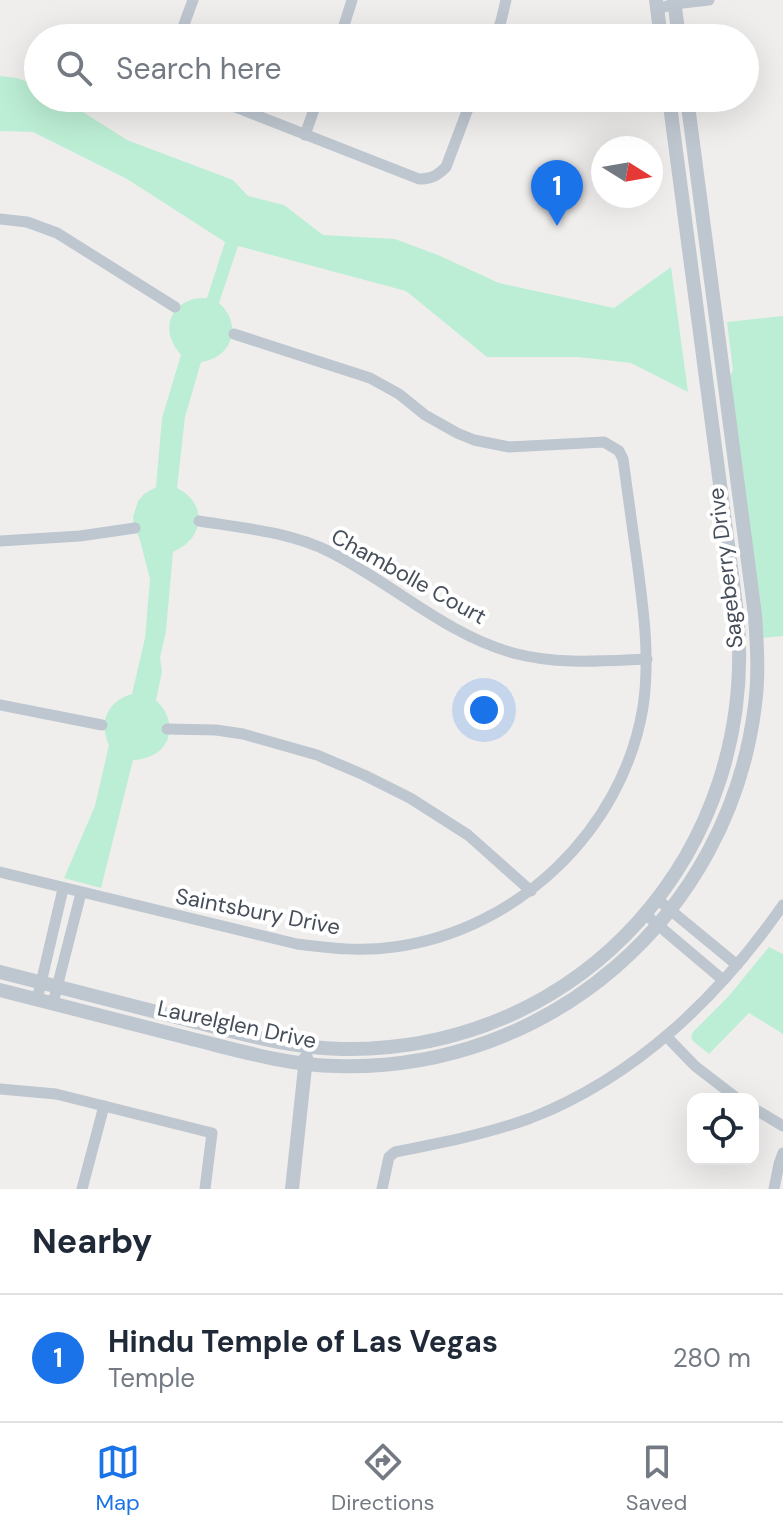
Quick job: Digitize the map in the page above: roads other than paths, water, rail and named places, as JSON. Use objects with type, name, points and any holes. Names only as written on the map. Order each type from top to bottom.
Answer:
[{"type":"street","points":[[184,24],[193,0]]},
{"type":"street","points":[[344,24],[352,0]]},
{"type":"street","points":[[500,24],[506,0]]},
{"type":"street","points":[[659,24],[657,4],[709,0]]},
{"type":"street","points":[[674,2],[677,24]]},
{"type":"street","points":[[247,112],[419,179],[439,175],[446,167],[467,112]]},
{"type":"street","points":[[305,135],[313,112]]},
{"type":"street","name":"Sageberry Drive","points":[[651,906],[694,843],[715,796],[731,743],[740,666],[737,613],[671,112]]},
{"type":"street","name":"Sageberry Drive","points":[[665,918],[709,851],[733,799],[753,722],[758,669],[755,615],[689,112]]},
{"type":"street","points":[[0,219],[27,222],[57,233],[175,307]]},
{"type":"street","name":"Saintsbury Drive","points":[[0,872],[297,944],[341,950],[393,948],[433,939],[476,924],[531,891],[569,857],[591,829],[615,790],[630,757],[643,708],[647,659],[645,621],[623,459],[619,451],[604,442],[509,447],[474,440],[425,415],[399,394],[370,378],[234,334]]},
{"type":"street","name":"Chambolle Court","points":[[199,521],[275,533],[326,550],[460,632],[512,653],[567,662],[647,659]]},
{"type":"street","points":[[0,541],[80,536],[135,528]]},
{"type":"street","points":[[0,705],[102,725]]},
{"type":"street","points":[[167,729],[243,734],[317,755],[364,775],[410,798],[468,835],[531,891]]},
{"type":"street","points":[[37,1000],[63,889]]},
{"type":"street","points":[[53,1003],[81,893]]},
{"type":"street","points":[[382,1189],[389,1157],[395,1152],[463,1139],[542,1113],[621,1071],[700,1005],[737,965],[783,905]]},
{"type":"street","points":[[651,906],[723,980]]},
{"type":"street","points":[[651,906],[737,965]]},
{"type":"street","name":"Laurelglen Drive","points":[[0,972],[269,1040],[308,1047],[373,1048],[420,1043],[461,1034],[531,1004],[566,984],[613,947],[651,906]]},
{"type":"street","name":"Laurelglen Drive","points":[[0,990],[267,1058],[306,1064],[398,1064],[443,1056],[487,1043],[536,1021],[587,991],[617,967],[665,918]]},
{"type":"street","points":[[666,1036],[695,1066],[730,1093]]},
{"type":"street","points":[[292,1189],[308,1047]]},
{"type":"street","points":[[0,1089],[56,1094],[212,1133],[205,1189]]},
{"type":"street","points":[[82,1189],[104,1106]]},
{"type":"street","points":[[759,1112],[783,1126]]},
{"type":"street","points":[[774,1189],[783,1153]]},
{"type":"place","name":"Hindu Temple of Las Vegas","points":[[557,226]]}]
